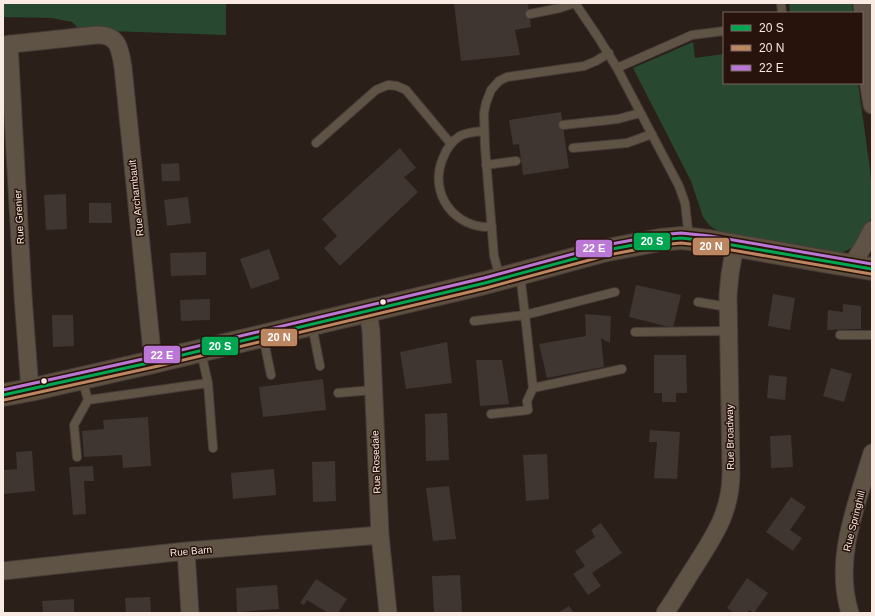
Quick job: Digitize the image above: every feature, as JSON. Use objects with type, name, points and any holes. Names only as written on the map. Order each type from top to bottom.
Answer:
[{"type":"main road","points":[[3,395],[153,362],[368,311],[510,276],[579,257],[630,245],[660,240],[709,240],[872,269]]},
{"type":"street","points":[[863,15],[872,105]]},
{"type":"street","name":"Rue Archambault","points":[[6,44],[96,35],[110,37],[116,43],[123,67],[153,362]]},
{"type":"street","name":"Rue Grenier","points":[[6,44],[30,390]]},
{"type":"street","points":[[851,266],[872,230]]},
{"type":"street","name":"Rue Broadway","points":[[665,613],[718,528],[728,501],[731,478],[728,307],[730,274],[735,245]]},
{"type":"street","name":"Rue Rosedale","points":[[368,311],[371,331],[380,536],[388,613]]},
{"type":"street","name":"Rue Springhill","points":[[850,613],[845,588],[845,554],[851,525],[872,453]]},
{"type":"street","name":"Rue Barn","points":[[3,571],[186,551],[380,536]]},
{"type":"street","points":[[186,551],[190,613]]},
{"type":"lane","points":[[530,14],[560,8],[575,3],[609,53],[683,195],[690,239]]},
{"type":"lane","points":[[617,68],[692,35],[723,31]]},
{"type":"lane","points":[[491,414],[528,410],[527,401],[533,388],[525,315],[510,276],[494,256],[484,131],[484,113],[488,95],[495,85],[503,79],[584,66],[609,53]]},
{"type":"lane","points":[[316,143],[376,90],[384,86],[393,85],[406,90],[451,144]]},
{"type":"lane","points":[[563,126],[618,119],[640,113]]},
{"type":"lane","points":[[484,131],[463,135],[458,137],[451,144],[445,153],[438,172],[438,179],[441,194],[452,212],[465,223],[478,227],[492,227]]},
{"type":"lane","points":[[573,148],[627,143],[652,134]]},
{"type":"lane","points":[[486,166],[516,161]]},
{"type":"lane","points":[[474,322],[525,315],[615,292]]},
{"type":"lane","points":[[698,302],[728,307]]},
{"type":"lane","points":[[312,324],[320,366]]},
{"type":"lane","points":[[635,332],[728,331]]},
{"type":"lane","points":[[840,335],[872,335]]},
{"type":"lane","points":[[262,336],[271,375]]},
{"type":"lane","points":[[201,350],[208,383],[213,448]]},
{"type":"lane","points":[[533,388],[622,370]]},
{"type":"lane","points":[[77,457],[74,426],[88,400],[82,378]]},
{"type":"lane","points":[[88,400],[208,383]]},
{"type":"lane","points":[[338,393],[373,390]]},
{"type":"green space","points":[[3,3],[226,3],[226,35],[80,30],[72,22],[52,18],[3,17]]},
{"type":"green space","points":[[789,3],[852,3],[853,12],[790,12]]},
{"type":"green space","points":[[693,42],[695,58],[723,54],[723,84],[858,84],[870,169],[872,215],[869,224],[854,247],[843,252],[826,252],[718,231],[710,226],[703,217],[691,181],[633,68]]},
{"type":"building","points":[[454,3],[528,3],[531,27],[515,30],[520,55],[461,61]]},
{"type":"building","points":[[561,112],[569,168],[523,175],[519,144],[513,145],[509,120]]},
{"type":"building","points":[[400,148],[416,168],[404,177],[418,192],[340,266],[324,248],[337,236],[322,219]]},
{"type":"building","points":[[179,163],[180,181],[162,181],[161,164]]},
{"type":"building","points":[[66,194],[67,229],[46,230],[44,195]]},
{"type":"building","points":[[188,197],[191,223],[167,226],[164,200]]},
{"type":"building","points":[[89,203],[111,203],[112,223],[89,223]]},
{"type":"building","points":[[269,249],[280,279],[251,289],[240,259]]},
{"type":"building","points":[[206,252],[206,275],[171,276],[170,253]]},
{"type":"building","points":[[636,285],[681,295],[673,328],[629,317]]},
{"type":"building","points":[[773,294],[795,298],[790,330],[768,326]]},
{"type":"building","points":[[210,299],[210,320],[181,321],[180,300]]},
{"type":"building","points":[[843,304],[861,306],[861,329],[827,330],[828,310],[843,312]]},
{"type":"building","points":[[585,314],[611,316],[610,343],[601,338],[604,367],[547,378],[539,344],[586,336]]},
{"type":"building","points":[[52,315],[73,315],[74,346],[53,347]]},
{"type":"building","points":[[447,342],[452,383],[406,389],[400,352]]},
{"type":"building","points":[[654,355],[686,355],[687,393],[676,393],[676,402],[662,402],[662,393],[654,393]]},
{"type":"building","points":[[476,360],[502,360],[509,404],[480,406]]},
{"type":"building","points":[[831,368],[852,374],[844,402],[823,396]]},
{"type":"building","points":[[769,375],[787,377],[785,400],[767,398]]},
{"type":"building","points":[[323,379],[326,410],[263,417],[259,387]]},
{"type":"building","points":[[447,413],[449,460],[426,461],[425,414]]},
{"type":"building","points":[[148,417],[151,466],[123,468],[122,455],[84,457],[82,431],[104,429],[103,420]]},
{"type":"building","points":[[650,430],[680,432],[677,479],[654,478],[657,442],[649,442]]},
{"type":"building","points":[[791,435],[793,467],[771,468],[770,436]]},
{"type":"building","points":[[32,451],[35,491],[3,494],[3,470],[17,469],[16,452]]},
{"type":"building","points":[[547,454],[549,499],[526,501],[523,455]]},
{"type":"building","points":[[335,461],[336,501],[313,502],[312,462]]},
{"type":"building","points":[[93,466],[94,481],[84,481],[86,514],[73,515],[69,467]]},
{"type":"building","points":[[274,469],[276,495],[233,499],[231,473]]},
{"type":"building","points":[[449,486],[456,539],[433,541],[426,488]]},
{"type":"building","points":[[791,497],[806,507],[790,530],[802,538],[793,551],[766,532]]},
{"type":"building","points":[[601,523],[622,553],[592,573],[601,586],[588,595],[573,574],[585,566],[575,551],[595,537],[591,530]]},
{"type":"building","points":[[460,575],[462,613],[434,613],[432,576]]},
{"type":"building","points":[[747,578],[768,593],[754,613],[749,610],[747,613],[734,613],[727,608]]},
{"type":"building","points":[[316,579],[347,599],[338,613],[328,613],[307,600],[304,605],[300,603]]},
{"type":"building","points":[[277,585],[279,609],[237,612],[236,588]]},
{"type":"building","points":[[150,597],[151,613],[126,613],[125,598]]},
{"type":"building","points":[[74,599],[74,613],[43,613],[42,601]]},
{"type":"building","points":[[569,606],[574,613],[558,613]]},
{"type":"transit line","points":[[3,390],[152,357],[484,278],[606,245],[659,235],[681,233],[710,236],[872,264]]},
{"type":"transit line","points":[[3,395],[153,362],[485,283],[607,250],[660,240],[681,238],[709,241],[872,269]]},
{"type":"transit line","points":[[4,400],[154,367],[486,288],[608,255],[661,245],[681,243],[708,246],[871,274]]}]
